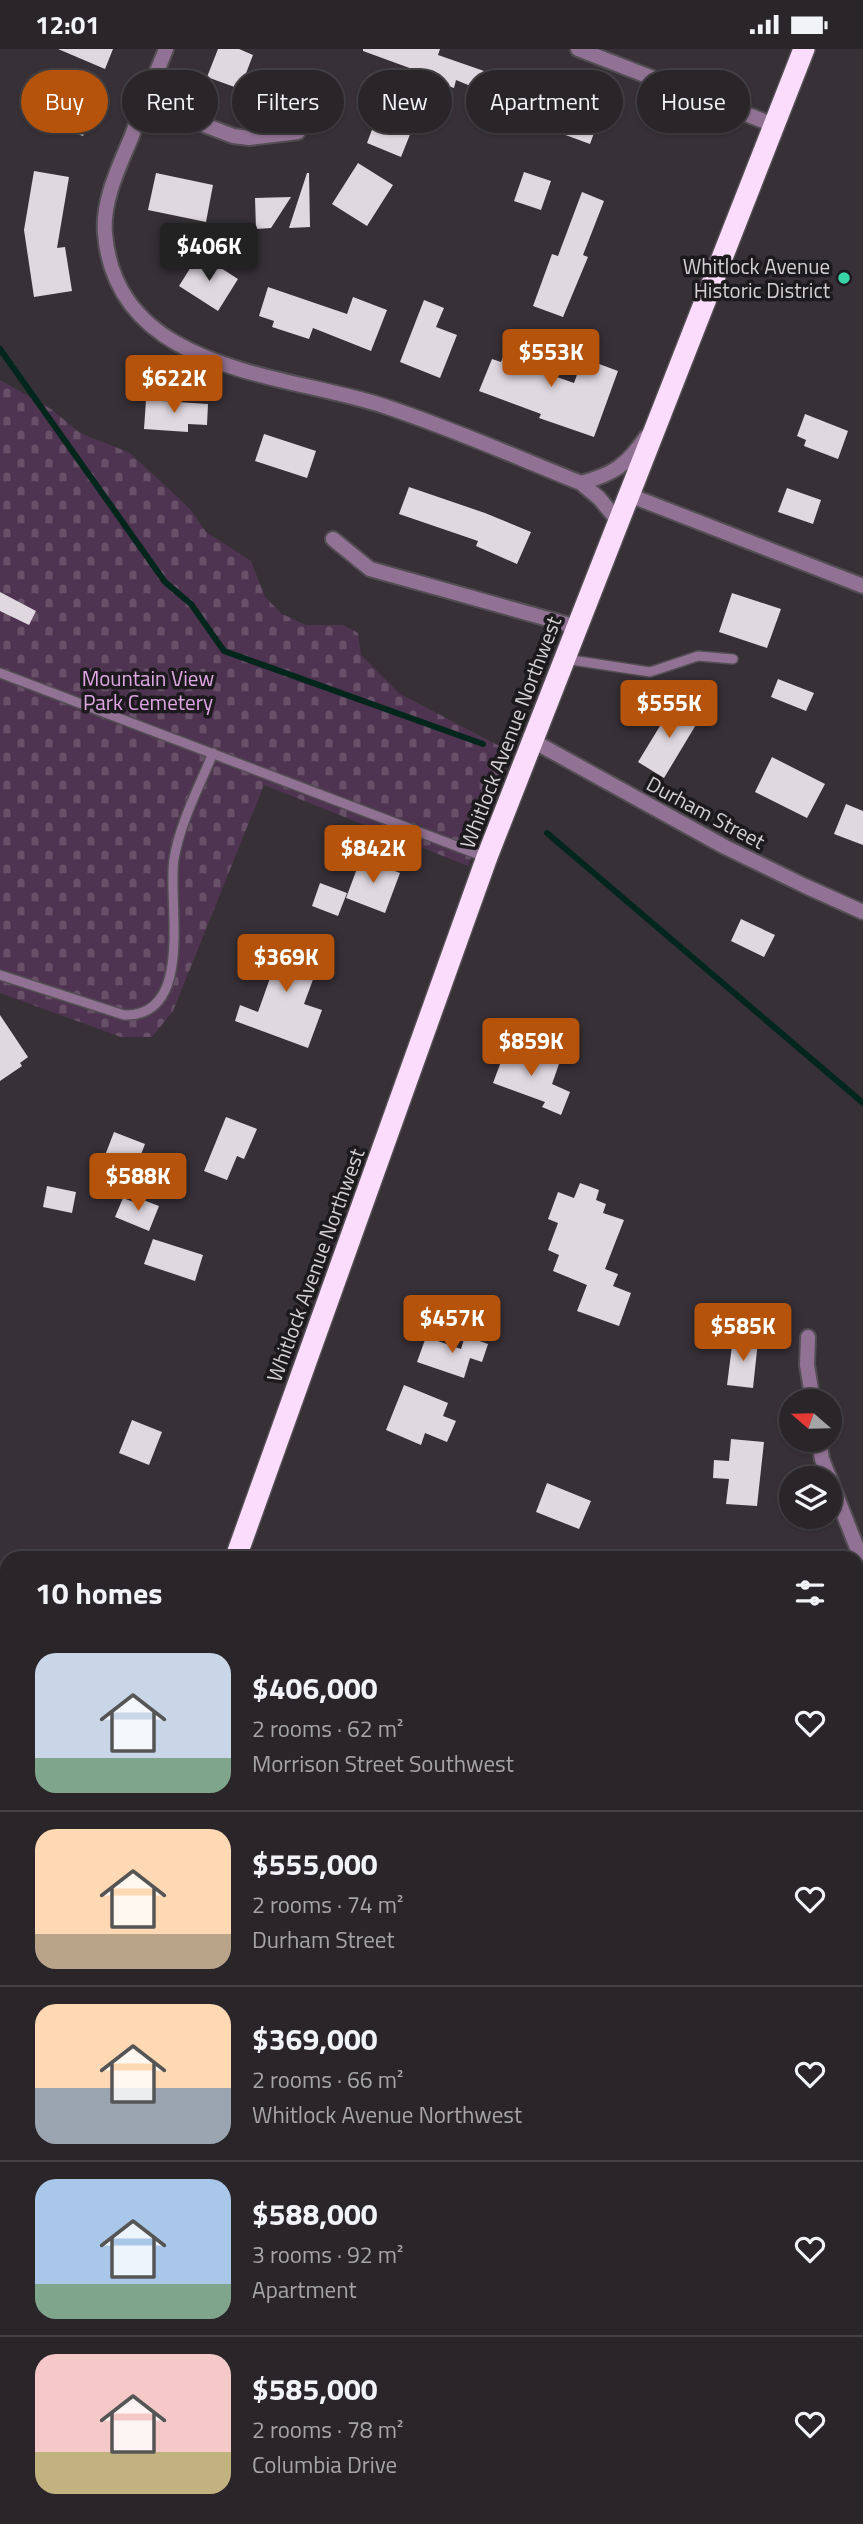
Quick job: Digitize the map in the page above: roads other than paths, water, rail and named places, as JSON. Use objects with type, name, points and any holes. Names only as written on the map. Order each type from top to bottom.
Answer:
[{"type":"highway","name":"Whitlock Avenue Northwest","points":[[238,1551],[487,857],[804,49]]},
{"type":"street","points":[[158,70],[166,49]]},
{"type":"street","points":[[578,49],[774,125]]},
{"type":"street","points":[[218,130],[249,138],[290,133]]},
{"type":"street","points":[[133,133],[112,186],[104,232],[118,282],[124,294],[150,325],[209,360],[260,377],[383,406],[581,483],[599,498],[619,522]]},
{"type":"street","points":[[581,483],[610,474],[622,466],[661,415]]},
{"type":"street","points":[[629,495],[863,586]]},
{"type":"street","points":[[333,539],[370,569],[577,627]]},
{"type":"street","name":"Durham Street","points":[[533,741],[725,847],[863,912]]},
{"type":"street","points":[[808,1338],[807,1365],[811,1389]]},
{"type":"street","points":[[821,1453],[858,1551]]},
{"type":"lane","points":[[565,659],[650,672],[698,656],[733,659]]},
{"type":"lane","points":[[0,673],[487,857]]},
{"type":"lane","points":[[0,975],[124,1015],[145,1012],[155,1003],[164,992],[174,959],[176,921],[172,876],[176,850],[213,753]]},
{"type":"waterway","points":[[0,349],[165,582],[191,604],[224,651],[483,744]]},
{"type":"waterway","points":[[547,833],[863,1103]]},
{"type":"place","name":"Whitlock Avenue Historic District","points":[[844,278]]},
{"type":"park label","name":"Mountain View Park Cemetery","points":[[148,690]]}]
